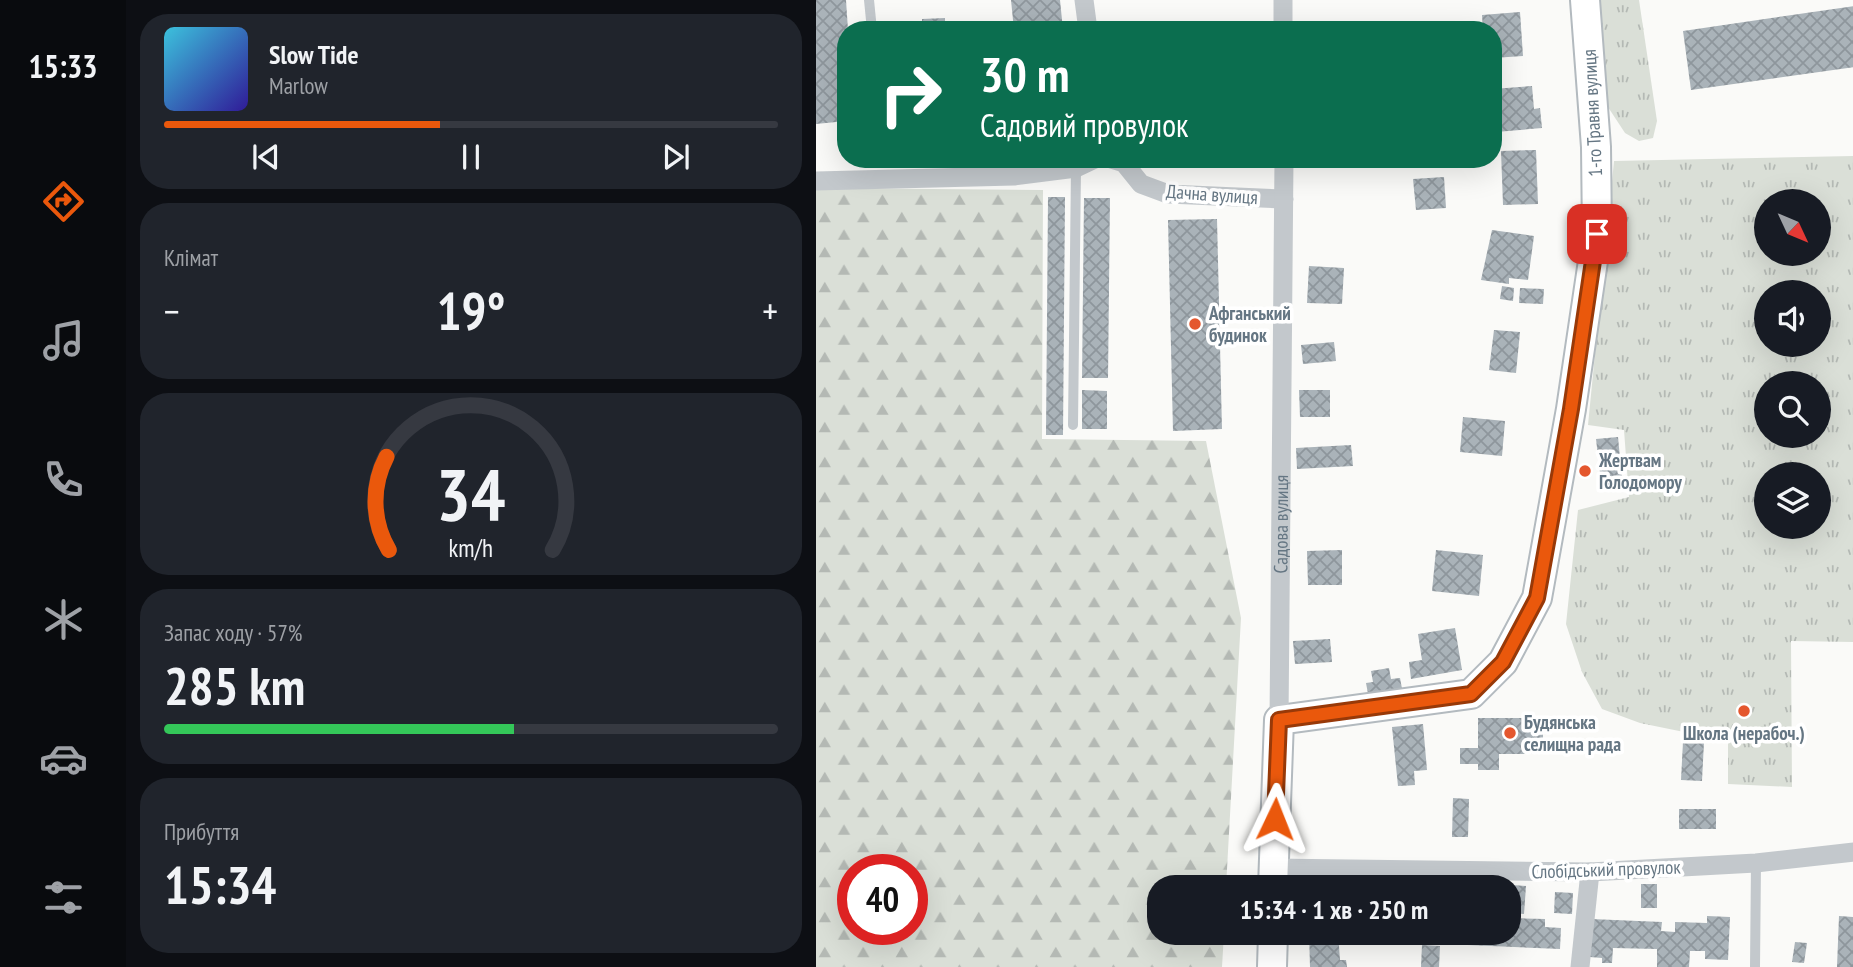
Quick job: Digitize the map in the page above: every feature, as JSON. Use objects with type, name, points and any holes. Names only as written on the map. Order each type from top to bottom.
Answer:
[{"type":"street","points":[[1084,0],[1087,21]]},
{"type":"street","points":[[1283,0],[1283,21]]},
{"type":"street","name":"1-го Травня вулиця","points":[[1279,720],[1471,694],[1503,662],[1537,598],[1571,409],[1597,234],[1596,147],[1585,0]]},
{"type":"street","points":[[816,181],[1014,176],[1076,168]]},
{"type":"street","name":"Дачна вулиця","points":[[1128,168],[1141,184],[1168,194],[1284,199]]},
{"type":"street","name":"Садова вулиця","points":[[1273,875],[1279,720],[1284,168]]},
{"type":"street","name":"Слобідський провулок","points":[[1432,875],[1590,872],[1756,863],[1854,852]]},
{"type":"street","points":[[1580,967],[1590,872]]},
{"type":"street","points":[[1272,967],[1273,945]]},
{"type":"lane","points":[[869,0],[871,21]]},
{"type":"lane","points":[[1073,425],[1076,168]]},
{"type":"lane","points":[[1755,967],[1756,863]]},
{"type":"green space","points":[[1598,0],[1639,0],[1657,121],[1653,138],[1639,141],[1625,133],[1606,104]]},
{"type":"green space","points":[[1853,156],[1853,642],[1791,641],[1792,787],[1728,784],[1728,741],[1640,723],[1602,709],[1582,672],[1566,624],[1578,510],[1629,497],[1624,430],[1588,425],[1614,161]]},
{"type":"green space","points":[[816,188],[1043,190],[1042,439],[1206,441],[1241,618],[1227,875],[1147,875],[1147,945],[1223,945],[1222,967],[816,967]]},
{"type":"building","points":[[816,0],[846,0],[847,21],[837,21],[837,122],[816,124]]},
{"type":"building","points":[[1011,0],[1060,0],[1062,21],[1013,21]]},
{"type":"building","points":[[1854,6],[1854,67],[1691,90],[1683,31]]},
{"type":"building","points":[[1520,12],[1523,56],[1502,57],[1502,21],[1482,21],[1482,15]]},
{"type":"building","points":[[945,18],[945,21],[922,21]]},
{"type":"building","points":[[1532,86],[1534,109],[1540,108],[1542,128],[1502,131],[1502,88]]},
{"type":"building","points":[[1536,150],[1538,204],[1503,205],[1502,151]]},
{"type":"building","points":[[1444,177],[1446,208],[1416,210],[1413,179]]},
{"type":"building","points":[[1048,197],[1065,197],[1063,435],[1046,435]]},
{"type":"building","points":[[1084,198],[1110,198],[1108,378],[1082,378]]},
{"type":"building","name":"Афганський будинок","points":[[1217,219],[1222,429],[1173,431],[1168,220]]},
{"type":"building","points":[[1492,230],[1534,236],[1528,280],[1509,278],[1509,284],[1481,280]]},
{"type":"building","points":[[1309,266],[1344,268],[1342,304],[1307,303]]},
{"type":"building","points":[[1502,286],[1514,288],[1513,301],[1500,299]]},
{"type":"building","points":[[1520,288],[1544,289],[1543,304],[1519,303]]},
{"type":"building","points":[[1494,330],[1520,332],[1516,373],[1489,370]]},
{"type":"building","points":[[1334,342],[1336,361],[1303,364],[1301,345]]},
{"type":"building","points":[[1082,390],[1107,391],[1107,429],[1082,429]]},
{"type":"building","points":[[1299,390],[1330,390],[1330,417],[1300,417]]},
{"type":"building","points":[[1463,417],[1505,421],[1502,456],[1460,452]]},
{"type":"building","points":[[1618,437],[1623,489],[1602,491],[1596,439]]},
{"type":"building","points":[[1351,445],[1353,466],[1297,469],[1296,448]]},
{"type":"building","points":[[1342,550],[1342,585],[1308,585],[1307,551]]},
{"type":"building","points":[[1436,550],[1483,555],[1479,596],[1432,591]]},
{"type":"building","points":[[1455,628],[1462,670],[1411,679],[1409,662],[1422,660],[1418,634]]},
{"type":"building","points":[[1330,639],[1332,662],[1295,664],[1293,641]]},
{"type":"building","points":[[1389,668],[1391,679],[1400,678],[1403,694],[1369,699],[1366,683],[1373,682],[1371,671]]},
{"type":"building","name":"Будянська селищна рада","points":[[1478,718],[1543,718],[1543,754],[1499,754],[1499,770],[1478,770],[1478,764],[1460,764],[1460,748],[1478,748]]},
{"type":"building","points":[[1423,724],[1427,770],[1414,771],[1415,785],[1398,786],[1392,727]]},
{"type":"building","points":[[1683,742],[1704,742],[1702,781],[1681,780]]},
{"type":"building","points":[[1453,798],[1469,799],[1468,837],[1452,837]]},
{"type":"building","points":[[1679,809],[1716,809],[1716,829],[1679,829]]},
{"type":"building","points":[[1641,884],[1657,884],[1657,908],[1641,908]]},
{"type":"building","points":[[1521,886],[1526,886],[1524,914],[1521,914]]},
{"type":"building","points":[[1555,892],[1573,893],[1572,914],[1554,913]]},
{"type":"building","points":[[1707,916],[1730,917],[1728,960],[1705,959],[1705,951],[1690,951],[1689,967],[1657,967],[1657,949],[1613,948],[1612,963],[1602,963],[1602,958],[1590,957],[1591,919],[1662,922],[1661,931],[1675,932],[1675,922],[1707,923]]},
{"type":"building","points":[[1839,916],[1854,917],[1854,967],[1837,967]]},
{"type":"building","points":[[1521,918],[1545,919],[1545,927],[1561,928],[1560,949],[1467,945],[1521,945]]},
{"type":"building","points":[[1795,942],[1807,943],[1804,963],[1792,962]]},
{"type":"building","points":[[1309,945],[1339,945],[1340,960],[1346,960],[1347,967],[1310,967]]},
{"type":"building","points":[[1422,945],[1440,946],[1439,967],[1421,967]]},
{"type":"place","name":"Афганський будинок","points":[[1195,324]]},
{"type":"place","name":"Жертвам Голодомору","points":[[1585,471]]},
{"type":"place","name":"Школа (нерабоч.)","points":[[1744,711]]},
{"type":"place","name":"Будянська селищна рада","points":[[1510,733]]},
{"type":"route","points":[[1275,819],[1279,720],[1471,694],[1503,662],[1537,598],[1571,409],[1597,234]]}]
